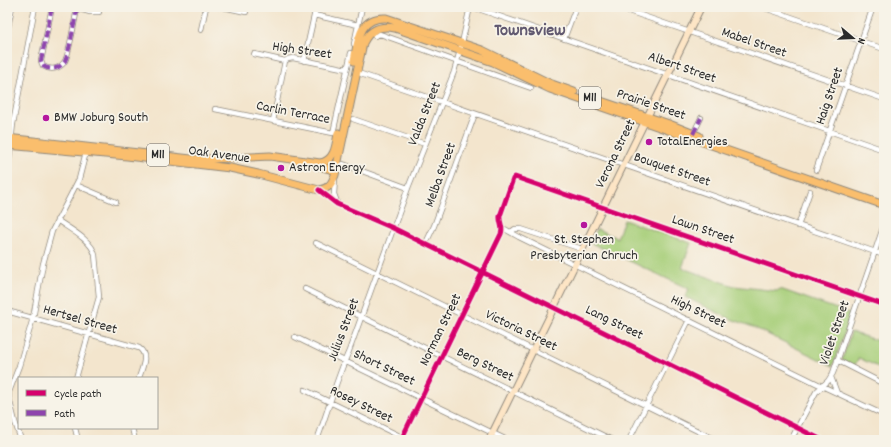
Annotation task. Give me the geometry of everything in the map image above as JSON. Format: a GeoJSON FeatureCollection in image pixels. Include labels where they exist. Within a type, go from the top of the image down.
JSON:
{"type":"FeatureCollection","features":[{"type":"Feature","properties":{"kind":"main road","name":"Verona Street"},"geometry":{"type":"LineString","coordinates":[[489,440],[701,7]]}},
{"type":"Feature","properties":{"kind":"main road","name":"Prairie Street"},"geometry":{"type":"LineString","coordinates":[[305,160],[324,162],[330,159],[334,152],[360,33],[367,23],[376,18],[386,18],[461,47],[550,89],[693,134],[763,160],[884,200]]}},
{"type":"Feature","properties":{"kind":"main road","name":"Prairie Street"},"geometry":{"type":"LineString","coordinates":[[327,188],[335,173],[360,54],[363,43],[369,33],[380,27],[389,26],[461,47]]}},
{"type":"Feature","properties":{"kind":"main road","name":"Prairie Street"},"geometry":{"type":"LineString","coordinates":[[646,119],[884,205]]}},
{"type":"Feature","properties":{"kind":"main road","name":"Oak Avenue"},"geometry":{"type":"LineString","coordinates":[[9,141],[191,159],[270,156],[305,160]]}},
{"type":"Feature","properties":{"kind":"main road","name":"Oak Avenue"},"geometry":{"type":"LineString","coordinates":[[9,141],[86,152],[230,168],[319,190],[327,188]]}},
{"type":"Feature","properties":{"kind":"main road"},"geometry":{"type":"LineString","coordinates":[[305,160],[311,164],[335,173]]}},
{"type":"Feature","properties":{"kind":"street"},"geometry":{"type":"LineString","coordinates":[[7,32],[12,7]]}},
{"type":"Feature","properties":{"kind":"street"},"geometry":{"type":"LineString","coordinates":[[7,178],[9,141],[35,7]]}},
{"type":"Feature","properties":{"kind":"street"},"geometry":{"type":"LineString","coordinates":[[52,7],[41,61],[42,65],[50,69],[56,68],[66,60],[77,8]]}},
{"type":"Feature","properties":{"kind":"street"},"geometry":{"type":"LineString","coordinates":[[72,7],[90,12],[99,12]]}},
{"type":"Feature","properties":{"kind":"street"},"geometry":{"type":"LineString","coordinates":[[201,30],[206,7]]}},
{"type":"Feature","properties":{"kind":"street"},"geometry":{"type":"LineString","coordinates":[[223,7],[246,12]]}},
{"type":"Feature","properties":{"kind":"street"},"geometry":{"type":"LineString","coordinates":[[304,60],[316,7]]}},
{"type":"Feature","properties":{"kind":"street"},"geometry":{"type":"LineString","coordinates":[[354,44],[362,7]]}},
{"type":"Feature","properties":{"kind":"street","name":"Valda Street"},"geometry":{"type":"LineString","coordinates":[[394,228],[408,188],[458,61],[470,7]]}},
{"type":"Feature","properties":{"kind":"street","name":"Albert Street"},"geometry":{"type":"LineString","coordinates":[[473,7],[884,150]]}},
{"type":"Feature","properties":{"kind":"street"},"geometry":{"type":"LineString","coordinates":[[564,39],[576,7]]}},
{"type":"Feature","properties":{"kind":"street","name":"Mabel Street"},"geometry":{"type":"LineString","coordinates":[[617,7],[884,99]]}},
{"type":"Feature","properties":{"kind":"street"},"geometry":{"type":"LineString","coordinates":[[762,7],[884,49]]}},
{"type":"Feature","properties":{"kind":"street","name":"Haig Street"},"geometry":{"type":"LineString","coordinates":[[816,170],[873,7]]}},
{"type":"Feature","properties":{"kind":"street"},"geometry":{"type":"LineString","coordinates":[[314,15],[358,25]]}},
{"type":"Feature","properties":{"kind":"street"},"geometry":{"type":"LineString","coordinates":[[375,36],[380,34],[531,88]]}},
{"type":"Feature","properties":{"kind":"street","name":"Carlin Terrace"},"geometry":{"type":"LineString","coordinates":[[215,109],[333,133],[351,53]]}},
{"type":"Feature","properties":{"kind":"street","name":"High Street"},"geometry":{"type":"LineString","coordinates":[[254,54],[285,61],[291,58],[304,60],[347,69]]}},
{"type":"Feature","properties":{"kind":"street"},"geometry":{"type":"LineString","coordinates":[[273,121],[285,61]]}},
{"type":"Feature","properties":{"kind":"street","name":"Bouquet Street"},"geometry":{"type":"LineString","coordinates":[[361,74],[884,255]]}},
{"type":"Feature","properties":{"kind":"street"},"geometry":{"type":"LineString","coordinates":[[13,124],[7,115],[15,112]]}},
{"type":"Feature","properties":{"kind":"street","name":"Melba Street"},"geometry":{"type":"LineString","coordinates":[[426,243],[434,226],[475,114]]}},
{"type":"Feature","properties":{"kind":"street"},"geometry":{"type":"LineString","coordinates":[[693,134],[701,118]]}},
{"type":"Feature","properties":{"kind":"street"},"geometry":{"type":"LineString","coordinates":[[353,119],[425,144]]}},
{"type":"Feature","properties":{"kind":"street"},"geometry":{"type":"LineString","coordinates":[[21,440],[15,422],[9,394],[33,318],[45,256],[52,231],[56,220],[81,174],[86,152]]}},
{"type":"Feature","properties":{"kind":"street"},"geometry":{"type":"LineString","coordinates":[[343,164],[408,188]]}},
{"type":"Feature","properties":{"kind":"street"},"geometry":{"type":"LineString","coordinates":[[335,173],[335,198],[340,205]]}},
{"type":"Feature","properties":{"kind":"street","name":"Lawn Street"},"geometry":{"type":"LineString","coordinates":[[503,229],[499,218],[514,177],[884,305]]}},
{"type":"Feature","properties":{"kind":"street"},"geometry":{"type":"LineString","coordinates":[[76,185],[116,202]]}},
{"type":"Feature","properties":{"kind":"street","name":"Lang Street"},"geometry":{"type":"LineString","coordinates":[[319,190],[340,205],[426,243],[822,440]]}},
{"type":"Feature","properties":{"kind":"street"},"geometry":{"type":"LineString","coordinates":[[798,226],[810,191]]}},
{"type":"Feature","properties":{"kind":"street"},"geometry":{"type":"LineString","coordinates":[[56,220],[87,242],[93,248],[94,252],[99,296],[76,377]]}},
{"type":"Feature","properties":{"kind":"street","name":"Violet Street"},"geometry":{"type":"LineString","coordinates":[[792,440],[816,392],[831,377],[884,225]]}},
{"type":"Feature","properties":{"kind":"street","name":"Julius Street"},"geometry":{"type":"LineString","coordinates":[[316,440],[331,403],[338,378],[394,228]]}},
{"type":"Feature","properties":{"kind":"street","name":"High Street"},"geometry":{"type":"LineString","coordinates":[[503,229],[884,415]]}},
{"type":"Feature","properties":{"kind":"street","name":"Norman Street"},"geometry":{"type":"LineString","coordinates":[[402,439],[420,398],[503,229]]}},
{"type":"Feature","properties":{"kind":"street"},"geometry":{"type":"LineString","coordinates":[[511,232],[515,229],[521,229],[582,250]]}},
{"type":"Feature","properties":{"kind":"street","name":"Victoria Street"},"geometry":{"type":"LineString","coordinates":[[316,243],[716,440]]}},
{"type":"Feature","properties":{"kind":"street","name":"Berg Street"},"geometry":{"type":"LineString","coordinates":[[305,289],[612,440]]}},
{"type":"Feature","properties":{"kind":"street","name":"Hertsel Street"},"geometry":{"type":"LineString","coordinates":[[7,311],[137,347],[144,354],[139,377]]}},
{"type":"Feature","properties":{"kind":"street"},"geometry":{"type":"LineString","coordinates":[[629,440],[689,320]]}},
{"type":"Feature","properties":{"kind":"street","name":"Short Street"},"geometry":{"type":"LineString","coordinates":[[296,337],[506,440]]}},
{"type":"Feature","properties":{"kind":"street"},"geometry":{"type":"LineString","coordinates":[[837,360],[884,384]]}},
{"type":"Feature","properties":{"kind":"street"},"geometry":{"type":"LineString","coordinates":[[831,377],[837,393]]}},
{"type":"Feature","properties":{"kind":"street","name":"Rosey Street"},"geometry":{"type":"LineString","coordinates":[[305,390],[402,439],[408,440]]}},
{"type":"Feature","properties":{"kind":"street"},"geometry":{"type":"LineString","coordinates":[[75,429],[78,440]]}},
{"type":"Feature","properties":{"kind":"street"},"geometry":{"type":"LineString","coordinates":[[132,429],[135,440]]}},
{"type":"Feature","properties":{"kind":"green space"},"geometry":{"type":"Polygon","coordinates":[[[624,220],[691,243],[682,268],[734,286],[777,291],[780,289],[851,314],[833,366],[753,327],[731,319],[685,297],[689,289],[591,243],[597,229],[617,238],[624,220]]]}},
{"type":"Feature","properties":{"kind":"green space"},"geometry":{"type":"Polygon","coordinates":[[[851,332],[884,343],[884,370],[859,358],[854,366],[842,360],[851,332]]]}},
{"type":"Feature","properties":{"kind":"marked path"},"geometry":{"type":"LineString","coordinates":[[52,7],[41,61],[43,66],[52,69],[61,66],[67,57],[77,9]]}},
{"type":"Feature","properties":{"kind":"marked path"},"geometry":{"type":"LineString","coordinates":[[693,134],[701,118]]}},
{"type":"Feature","properties":{"kind":"cycle path"},"geometry":{"type":"LineString","coordinates":[[401,440],[501,234],[502,229],[500,216],[515,177],[884,305]]}},
{"type":"Feature","properties":{"kind":"cycle path"},"geometry":{"type":"LineString","coordinates":[[319,190],[337,204],[393,228],[822,440]]}},
{"type":"Feature","properties":{"kind":"place","name":"BMW Joburg South"},"geometry":{"type":"Point","coordinates":[46,118]}},
{"type":"Feature","properties":{"kind":"place","name":"TotalEnergies"},"geometry":{"type":"Point","coordinates":[649,142]}},
{"type":"Feature","properties":{"kind":"place","name":"Astron Energy"},"geometry":{"type":"Point","coordinates":[281,168]}},
{"type":"Feature","properties":{"kind":"place","name":"St. Stephen Presbyterian Chruch"},"geometry":{"type":"Point","coordinates":[584,225]}},
{"type":"Feature","properties":{"kind":"district","name":"Townsview"},"geometry":{"type":"Point","coordinates":[530,31]}}]}
